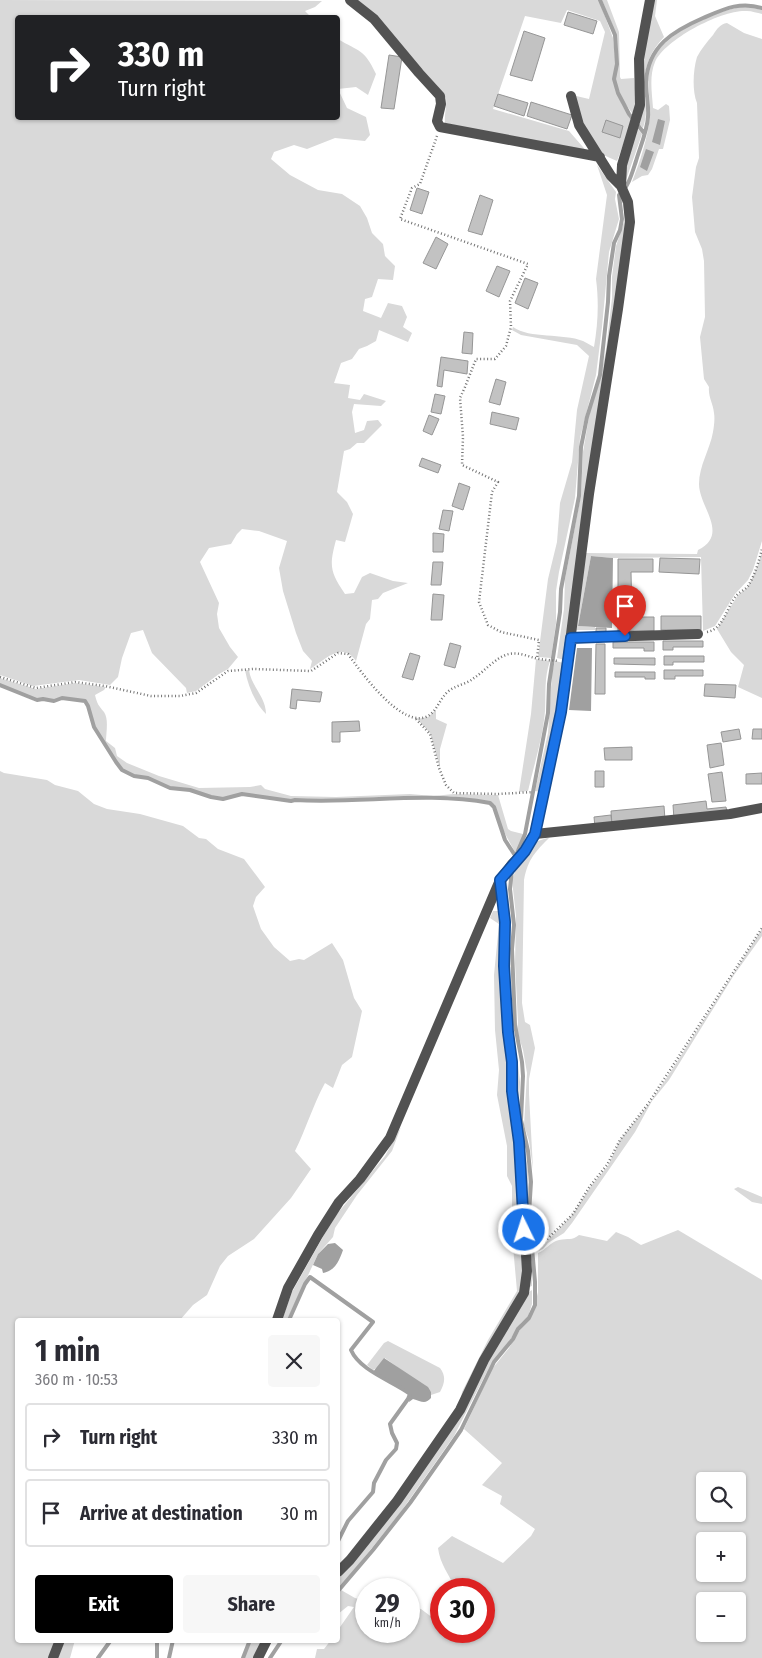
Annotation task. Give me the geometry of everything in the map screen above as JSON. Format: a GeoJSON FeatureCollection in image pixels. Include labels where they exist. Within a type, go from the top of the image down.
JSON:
{"type":"FeatureCollection","features":[{"type":"Feature","properties":{"kind":"street"},"geometry":{"type":"LineString","coordinates":[[350,0],[374,19],[418,73],[440,96],[441,104],[438,120],[440,127],[600,157]]}},
{"type":"Feature","properties":{"kind":"street"},"geometry":{"type":"LineString","coordinates":[[621,186],[622,165],[640,105],[639,59],[650,0]]}},
{"type":"Feature","properties":{"kind":"street"},"geometry":{"type":"LineString","coordinates":[[278,1318],[288,1288],[339,1202],[360,1179],[390,1138],[500,880],[525,851],[535,834],[561,712],[589,494],[630,222],[628,202],[621,186],[612,176],[580,125],[571,96]]}},
{"type":"Feature","properties":{"kind":"street"},"geometry":{"type":"LineString","coordinates":[[571,638],[698,634]]}},
{"type":"Feature","properties":{"kind":"street"},"geometry":{"type":"LineString","coordinates":[[535,834],[730,814],[762,808]]}},
{"type":"Feature","properties":{"kind":"street"},"geometry":{"type":"LineString","coordinates":[[340,1570],[396,1502],[460,1410],[484,1360],[524,1293],[527,1272],[519,1142],[512,1091],[512,1062],[504,966],[505,922],[500,880]]}},
{"type":"Feature","properties":{"kind":"street"},"geometry":{"type":"LineString","coordinates":[[53,1658],[59,1643]]}},
{"type":"Feature","properties":{"kind":"street"},"geometry":{"type":"LineString","coordinates":[[258,1658],[266,1643]]}},
{"type":"Feature","properties":{"kind":"path"},"geometry":{"type":"LineString","coordinates":[[440,127],[420,184],[412,188],[400,219],[528,264],[510,301],[511,327],[506,346],[495,359],[476,359],[460,398],[463,437],[462,465],[498,482],[492,492],[479,602],[488,625],[501,632],[539,640],[537,659]]}},
{"type":"Feature","properties":{"kind":"path"},"geometry":{"type":"LineString","coordinates":[[698,634],[712,631],[720,624],[736,595],[747,587],[758,565],[762,549]]}},
{"type":"Feature","properties":{"kind":"path"},"geometry":{"type":"LineString","coordinates":[[0,676],[36,688],[75,682],[105,686],[151,696],[180,696],[196,693],[228,671],[253,669],[311,671],[338,653],[348,654],[362,674],[398,712],[416,719],[430,734],[439,768],[446,785],[454,793],[498,794],[527,792]]}},
{"type":"Feature","properties":{"kind":"path"},"geometry":{"type":"LineString","coordinates":[[416,719],[427,716],[450,690],[473,680],[493,663],[508,654],[523,654],[537,659],[568,662]]}},
{"type":"Feature","properties":{"kind":"path"},"geometry":{"type":"LineString","coordinates":[[535,1252],[573,1214],[590,1186],[608,1165],[620,1140],[648,1104],[762,928]]}},
{"type":"Feature","properties":{"kind":"shaded area"},"geometry":{"type":"Polygon","coordinates":[[[0,0],[322,1],[315,7],[305,11],[309,15],[15,15],[15,120],[340,120],[340,93],[347,108],[366,117],[370,135],[365,141],[335,138],[307,149],[294,145],[274,152],[271,159],[290,175],[318,190],[342,194],[360,206],[367,218],[372,233],[383,244],[385,256],[395,266],[393,280],[378,279],[372,297],[365,299],[363,311],[381,318],[388,303],[402,306],[407,317],[403,327],[412,333],[408,342],[379,330],[376,341],[359,349],[352,359],[341,363],[334,383],[350,385],[348,398],[360,400],[364,394],[386,401],[381,406],[354,404],[352,412],[355,433],[364,430],[367,421],[378,420],[382,425],[364,443],[357,443],[344,451],[337,492],[347,502],[353,514],[345,542],[336,540],[332,556],[332,568],[336,580],[345,594],[354,593],[362,577],[370,573],[393,581],[408,583],[383,593],[378,599],[372,600],[370,619],[366,624],[356,661],[351,655],[340,652],[328,657],[310,669],[312,661],[303,651],[283,591],[279,568],[287,541],[259,531],[242,529],[231,544],[209,548],[200,562],[219,603],[217,614],[219,628],[238,657],[228,669],[196,691],[187,693],[186,688],[152,653],[143,630],[131,633],[122,658],[118,677],[110,685],[79,680],[33,686],[0,675],[0,0]]]}},
{"type":"Feature","properties":{"kind":"shaded area"},"geometry":{"type":"Polygon","coordinates":[[[355,0],[599,0],[613,38],[616,90],[622,105],[632,121],[617,161],[601,154],[582,124],[572,95],[589,99],[605,32],[600,21],[567,10],[561,23],[525,16],[493,109],[569,131],[589,154],[445,123],[446,98],[399,43],[355,0]]]}},
{"type":"Feature","properties":{"kind":"shaded area"},"geometry":{"type":"Polygon","coordinates":[[[602,0],[607,0],[619,32],[620,77],[621,79],[634,78],[637,108],[635,117],[624,102],[616,84],[615,79],[618,65],[617,40],[602,0]]]}},
{"type":"Feature","properties":{"kind":"shaded area"},"geometry":{"type":"Polygon","coordinates":[[[653,0],[657,0],[655,16],[664,37],[650,57],[645,72],[646,112],[643,128],[638,122],[640,76],[653,0]]]}},
{"type":"Feature","properties":{"kind":"shaded area"},"geometry":{"type":"Polygon","coordinates":[[[745,6],[762,10],[762,14],[749,11],[737,12],[710,20],[682,35],[670,44],[655,62],[651,79],[653,108],[658,110],[666,104],[669,106],[670,120],[663,149],[659,149],[652,169],[648,175],[632,182],[641,158],[650,115],[648,75],[654,56],[663,45],[689,26],[718,13],[745,6]]]}},
{"type":"Feature","properties":{"kind":"shaded area"},"geometry":{"type":"Polygon","coordinates":[[[727,23],[744,33],[762,39],[762,541],[748,580],[735,594],[715,626],[703,631],[701,557],[613,558],[591,556],[578,626],[595,627],[595,630],[576,630],[584,553],[697,554],[698,550],[707,544],[712,536],[710,520],[700,493],[699,484],[699,477],[712,438],[714,418],[709,387],[704,379],[700,337],[705,317],[704,261],[702,249],[695,232],[692,197],[699,158],[694,74],[697,57],[704,46],[722,24],[727,23]]]}},
{"type":"Feature","properties":{"kind":"shaded area"},"geometry":{"type":"Polygon","coordinates":[[[340,40],[364,55],[376,74],[368,95],[356,87],[340,89],[340,40]]]}},
{"type":"Feature","properties":{"kind":"shaded area"},"geometry":{"type":"Polygon","coordinates":[[[658,119],[665,121],[660,145],[652,142],[658,119]]]}},
{"type":"Feature","properties":{"kind":"shaded area"},"geometry":{"type":"Polygon","coordinates":[[[636,127],[642,134],[626,180],[625,164],[636,127]]]}},
{"type":"Feature","properties":{"kind":"shaded area"},"geometry":{"type":"Polygon","coordinates":[[[646,149],[654,152],[647,171],[640,167],[646,149]]]}},
{"type":"Feature","properties":{"kind":"shaded area"},"geometry":{"type":"Polygon","coordinates":[[[597,165],[616,192],[615,199],[619,219],[609,252],[596,375],[580,438],[575,498],[556,591],[556,623],[551,658],[538,657],[548,579],[557,542],[560,503],[572,462],[577,410],[589,356],[577,345],[521,335],[512,330],[513,327],[520,331],[537,335],[566,337],[583,341],[594,347],[598,313],[596,279],[607,195],[597,165]]]}},
{"type":"Feature","properties":{"kind":"shaded area"},"geometry":{"type":"Polygon","coordinates":[[[623,197],[627,215],[565,660],[557,658],[564,609],[565,579],[581,495],[583,452],[590,411],[600,380],[606,350],[616,246],[625,219],[623,204],[620,198],[623,197]]]}},
{"type":"Feature","properties":{"kind":"shaded area"},"geometry":{"type":"Polygon","coordinates":[[[762,552],[762,698],[738,687],[744,665],[731,652],[717,629],[738,595],[747,588],[762,552]]]}},
{"type":"Feature","properties":{"kind":"shaded area"},"geometry":{"type":"Polygon","coordinates":[[[591,556],[613,558],[612,628],[578,626],[591,556]]]}},
{"type":"Feature","properties":{"kind":"shaded area"},"geometry":{"type":"Polygon","coordinates":[[[577,648],[592,648],[591,711],[569,710],[577,648]]]}},
{"type":"Feature","properties":{"kind":"shaded area"},"geometry":{"type":"Polygon","coordinates":[[[536,659],[550,661],[546,680],[544,721],[528,791],[519,792],[531,714],[536,659]]]}},
{"type":"Feature","properties":{"kind":"shaded area"},"geometry":{"type":"Polygon","coordinates":[[[555,661],[564,663],[561,694],[541,792],[535,791],[548,733],[552,673],[555,661]]]}},
{"type":"Feature","properties":{"kind":"shaded area"},"geometry":{"type":"Polygon","coordinates":[[[245,670],[249,670],[252,681],[264,702],[266,714],[252,694],[245,670]]]}},
{"type":"Feature","properties":{"kind":"shaded area"},"geometry":{"type":"Polygon","coordinates":[[[0,678],[36,689],[75,683],[106,687],[95,695],[97,703],[106,715],[106,741],[115,748],[117,756],[127,763],[159,776],[199,788],[261,785],[265,789],[291,796],[498,795],[508,829],[523,834],[520,845],[515,852],[503,830],[495,805],[489,802],[449,796],[434,799],[405,796],[326,801],[290,800],[242,793],[222,798],[211,797],[190,789],[171,787],[122,769],[95,727],[89,705],[85,701],[62,698],[37,700],[0,684],[0,678]]]}},
{"type":"Feature","properties":{"kind":"shaded area"},"geometry":{"type":"Polygon","coordinates":[[[436,710],[436,719],[447,724],[440,749],[440,768],[430,733],[417,719],[428,717],[436,710]]]}},
{"type":"Feature","properties":{"kind":"shaded area"},"geometry":{"type":"Polygon","coordinates":[[[0,771],[47,780],[55,785],[78,791],[94,804],[107,809],[140,814],[183,826],[199,838],[206,839],[218,849],[244,859],[265,887],[256,897],[253,906],[261,929],[274,947],[290,961],[304,960],[332,943],[343,960],[354,998],[362,1011],[352,1057],[342,1065],[333,1088],[325,1083],[295,1151],[311,1169],[291,1198],[254,1239],[228,1256],[220,1266],[207,1295],[193,1305],[182,1318],[15,1318],[15,1643],[57,1643],[52,1658],[0,1658],[0,771]]]}},
{"type":"Feature","properties":{"kind":"shaded area"},"geometry":{"type":"Polygon","coordinates":[[[550,837],[533,856],[524,880],[522,1003],[525,1022],[530,1025],[535,1048],[529,1079],[533,1169],[529,1141],[524,1125],[527,1073],[517,1031],[516,916],[512,880],[517,866],[535,842],[550,837]]]}},
{"type":"Feature","properties":{"kind":"shaded area"},"geometry":{"type":"Polygon","coordinates":[[[510,870],[507,881],[511,923],[509,954],[511,1024],[520,1082],[519,1106],[529,1188],[526,1215],[532,1286],[527,1288],[501,881],[510,870]]]}},
{"type":"Feature","properties":{"kind":"shaded area"},"geometry":{"type":"Polygon","coordinates":[[[493,911],[498,911],[501,915],[508,1101],[516,1136],[523,1267],[522,1291],[460,1403],[462,1392],[488,1340],[517,1291],[512,1235],[512,1186],[507,1176],[507,1146],[497,1095],[499,1070],[495,1030],[494,975],[499,924],[490,918],[493,911]]]}},
{"type":"Feature","properties":{"kind":"shaded area"},"geometry":{"type":"Polygon","coordinates":[[[762,929],[762,936],[734,975],[669,1080],[652,1101],[635,1132],[572,1223],[564,1233],[538,1251],[573,1214],[591,1186],[608,1166],[620,1140],[666,1079],[762,929]]]}},
{"type":"Feature","properties":{"kind":"shaded area"},"geometry":{"type":"Polygon","coordinates":[[[401,1127],[392,1151],[357,1195],[335,1228],[333,1237],[318,1254],[288,1318],[283,1318],[292,1292],[337,1214],[385,1156],[401,1127]]]}},
{"type":"Feature","properties":{"kind":"shaded area"},"geometry":{"type":"Polygon","coordinates":[[[738,1187],[762,1197],[762,1204],[752,1202],[734,1189],[738,1187]]]}},
{"type":"Feature","properties":{"kind":"shaded area"},"geometry":{"type":"Polygon","coordinates":[[[678,1230],[762,1280],[762,1658],[315,1658],[317,1649],[324,1649],[329,1643],[340,1643],[340,1627],[354,1607],[348,1606],[340,1612],[341,1590],[355,1598],[355,1643],[420,1643],[420,1609],[430,1616],[430,1643],[495,1643],[495,1578],[450,1578],[438,1548],[452,1536],[503,1563],[531,1536],[535,1529],[500,1504],[502,1496],[482,1485],[502,1463],[464,1429],[492,1369],[509,1348],[521,1328],[530,1319],[538,1292],[538,1253],[559,1240],[572,1239],[579,1235],[607,1241],[616,1232],[641,1245],[678,1230]]]}},
{"type":"Feature","properties":{"kind":"shaded area"},"geometry":{"type":"Polygon","coordinates":[[[335,1243],[343,1250],[340,1258],[331,1270],[323,1273],[322,1269],[313,1265],[318,1254],[328,1244],[335,1243]]]}},
{"type":"Feature","properties":{"kind":"shaded area"},"geometry":{"type":"Polygon","coordinates":[[[532,1290],[532,1304],[528,1317],[521,1323],[491,1364],[454,1436],[400,1513],[340,1588],[340,1573],[415,1479],[526,1294],[532,1290]]]}},
{"type":"Feature","properties":{"kind":"shaded area"},"geometry":{"type":"Polygon","coordinates":[[[388,1341],[440,1368],[444,1380],[440,1392],[431,1395],[431,1392],[385,1358],[379,1367],[373,1370],[367,1365],[384,1343],[388,1341]]]}},
{"type":"Feature","properties":{"kind":"shaded area"},"geometry":{"type":"Polygon","coordinates":[[[384,1358],[428,1387],[431,1392],[431,1398],[425,1402],[413,1399],[409,1402],[410,1394],[373,1372],[384,1358]]]}},
{"type":"Feature","properties":{"kind":"shaded area"},"geometry":{"type":"Polygon","coordinates":[[[64,1643],[74,1643],[70,1658],[58,1658],[64,1643]]]}},
{"type":"Feature","properties":{"kind":"shaded area"},"geometry":{"type":"Polygon","coordinates":[[[251,1643],[262,1643],[255,1658],[244,1658],[251,1643]]]}},
{"type":"Feature","properties":{"kind":"building"},"geometry":{"type":"Polygon","coordinates":[[[568,12],[597,21],[593,34],[564,25],[568,12]]]}},
{"type":"Feature","properties":{"kind":"building"},"geometry":{"type":"Polygon","coordinates":[[[524,31],[545,38],[532,81],[510,75],[524,31]]]}},
{"type":"Feature","properties":{"kind":"building"},"geometry":{"type":"Polygon","coordinates":[[[389,55],[402,57],[394,109],[381,108],[389,55]]]}},
{"type":"Feature","properties":{"kind":"building"},"geometry":{"type":"Polygon","coordinates":[[[498,94],[528,103],[524,116],[494,106],[498,94]]]}},
{"type":"Feature","properties":{"kind":"building"},"geometry":{"type":"Polygon","coordinates":[[[531,102],[572,115],[567,129],[527,116],[531,102]]]}},
{"type":"Feature","properties":{"kind":"building"},"geometry":{"type":"Polygon","coordinates":[[[606,120],[623,126],[620,138],[602,132],[606,120]]]}},
{"type":"Feature","properties":{"kind":"building"},"geometry":{"type":"Polygon","coordinates":[[[417,188],[429,192],[422,214],[410,210],[417,188]]]}},
{"type":"Feature","properties":{"kind":"building"},"geometry":{"type":"Polygon","coordinates":[[[480,195],[493,200],[482,235],[468,231],[480,195]]]}},
{"type":"Feature","properties":{"kind":"building"},"geometry":{"type":"Polygon","coordinates":[[[436,237],[448,244],[436,269],[423,263],[436,237]]]}},
{"type":"Feature","properties":{"kind":"building"},"geometry":{"type":"Polygon","coordinates":[[[497,266],[510,271],[499,297],[486,291],[497,266]]]}},
{"type":"Feature","properties":{"kind":"building"},"geometry":{"type":"Polygon","coordinates":[[[525,278],[538,283],[528,309],[515,303],[525,278]]]}},
{"type":"Feature","properties":{"kind":"building"},"geometry":{"type":"Polygon","coordinates":[[[464,332],[473,333],[472,354],[462,353],[464,332]]]}},
{"type":"Feature","properties":{"kind":"building"},"geometry":{"type":"Polygon","coordinates":[[[441,357],[468,361],[467,374],[444,370],[442,387],[437,386],[441,357]]]}},
{"type":"Feature","properties":{"kind":"building"},"geometry":{"type":"Polygon","coordinates":[[[496,379],[506,382],[500,405],[489,402],[496,379]]]}},
{"type":"Feature","properties":{"kind":"building"},"geometry":{"type":"Polygon","coordinates":[[[435,394],[445,396],[441,414],[431,412],[435,394]]]}},
{"type":"Feature","properties":{"kind":"building"},"geometry":{"type":"Polygon","coordinates":[[[492,412],[519,418],[516,430],[490,424],[492,412]]]}},
{"type":"Feature","properties":{"kind":"building"},"geometry":{"type":"Polygon","coordinates":[[[429,415],[439,419],[432,435],[423,431],[429,415]]]}},
{"type":"Feature","properties":{"kind":"building"},"geometry":{"type":"Polygon","coordinates":[[[422,458],[441,465],[438,473],[419,466],[422,458]]]}},
{"type":"Feature","properties":{"kind":"building"},"geometry":{"type":"Polygon","coordinates":[[[459,483],[470,487],[463,510],[452,506],[459,483]]]}},
{"type":"Feature","properties":{"kind":"building"},"geometry":{"type":"Polygon","coordinates":[[[443,510],[453,511],[449,531],[439,529],[443,510]]]}},
{"type":"Feature","properties":{"kind":"building"},"geometry":{"type":"Polygon","coordinates":[[[433,533],[444,534],[443,552],[433,552],[433,533]]]}},
{"type":"Feature","properties":{"kind":"building"},"geometry":{"type":"Polygon","coordinates":[[[660,558],[700,559],[699,574],[659,572],[660,558]]]}},
{"type":"Feature","properties":{"kind":"building"},"geometry":{"type":"Polygon","coordinates":[[[618,559],[653,559],[653,572],[631,572],[632,617],[654,617],[654,631],[618,631],[618,559]]]}},
{"type":"Feature","properties":{"kind":"building"},"geometry":{"type":"Polygon","coordinates":[[[433,562],[443,562],[441,585],[431,585],[433,562]]]}},
{"type":"Feature","properties":{"kind":"building"},"geometry":{"type":"Polygon","coordinates":[[[433,594],[444,595],[442,620],[431,620],[433,594]]]}},
{"type":"Feature","properties":{"kind":"building"},"geometry":{"type":"Polygon","coordinates":[[[661,616],[701,616],[701,630],[661,630],[661,616]]]}},
{"type":"Feature","properties":{"kind":"building"},"geometry":{"type":"Polygon","coordinates":[[[596,628],[606,628],[606,634],[596,634],[596,628]]]}},
{"type":"Feature","properties":{"kind":"building"},"geometry":{"type":"Polygon","coordinates":[[[663,641],[703,641],[703,647],[673,647],[673,650],[663,650],[663,641]]]}},
{"type":"Feature","properties":{"kind":"building"},"geometry":{"type":"Polygon","coordinates":[[[613,642],[654,642],[654,651],[644,651],[644,648],[613,648],[613,642]]]}},
{"type":"Feature","properties":{"kind":"building"},"geometry":{"type":"Polygon","coordinates":[[[450,643],[461,646],[455,668],[444,665],[450,643]]]}},
{"type":"Feature","properties":{"kind":"building"},"geometry":{"type":"Polygon","coordinates":[[[596,644],[605,644],[605,694],[595,694],[596,644]]]}},
{"type":"Feature","properties":{"kind":"building"},"geometry":{"type":"Polygon","coordinates":[[[410,653],[420,656],[413,680],[402,677],[410,653]]]}},
{"type":"Feature","properties":{"kind":"building"},"geometry":{"type":"Polygon","coordinates":[[[664,656],[704,656],[704,662],[673,662],[673,665],[664,665],[664,656]]]}},
{"type":"Feature","properties":{"kind":"building"},"geometry":{"type":"Polygon","coordinates":[[[614,658],[655,658],[655,665],[614,664],[614,658]]]}},
{"type":"Feature","properties":{"kind":"building"},"geometry":{"type":"Polygon","coordinates":[[[664,670],[703,670],[703,676],[675,676],[675,679],[664,679],[664,670]]]}},
{"type":"Feature","properties":{"kind":"building"},"geometry":{"type":"Polygon","coordinates":[[[615,672],[655,672],[655,679],[615,677],[615,672]]]}},
{"type":"Feature","properties":{"kind":"building"},"geometry":{"type":"Polygon","coordinates":[[[705,684],[736,685],[735,698],[704,696],[705,684]]]}},
{"type":"Feature","properties":{"kind":"building"},"geometry":{"type":"Polygon","coordinates":[[[292,689],[322,692],[320,702],[297,700],[296,709],[290,708],[292,689]]]}},
{"type":"Feature","properties":{"kind":"building"},"geometry":{"type":"Polygon","coordinates":[[[359,721],[360,731],[340,732],[340,742],[332,742],[332,722],[359,721]]]}},
{"type":"Feature","properties":{"kind":"building"},"geometry":{"type":"Polygon","coordinates":[[[739,729],[741,739],[723,742],[721,732],[739,729]]]}},
{"type":"Feature","properties":{"kind":"building"},"geometry":{"type":"Polygon","coordinates":[[[753,729],[762,729],[762,739],[752,739],[753,729]]]}},
{"type":"Feature","properties":{"kind":"building"},"geometry":{"type":"Polygon","coordinates":[[[721,743],[724,765],[710,768],[707,745],[721,743]]]}},
{"type":"Feature","properties":{"kind":"building"},"geometry":{"type":"Polygon","coordinates":[[[632,747],[632,760],[605,760],[604,748],[632,747]]]}},
{"type":"Feature","properties":{"kind":"building"},"geometry":{"type":"Polygon","coordinates":[[[595,771],[604,771],[604,787],[595,787],[595,771]]]}},
{"type":"Feature","properties":{"kind":"building"},"geometry":{"type":"Polygon","coordinates":[[[722,772],[726,801],[712,802],[708,774],[722,772]]]}},
{"type":"Feature","properties":{"kind":"building"},"geometry":{"type":"Polygon","coordinates":[[[762,773],[762,784],[746,784],[746,774],[762,773]]]}},
{"type":"Feature","properties":{"kind":"building"},"geometry":{"type":"Polygon","coordinates":[[[706,801],[707,809],[726,807],[727,812],[674,819],[673,805],[706,801]]]}},
{"type":"Feature","properties":{"kind":"building"},"geometry":{"type":"Polygon","coordinates":[[[664,806],[665,820],[612,825],[611,811],[664,806]]]}},
{"type":"Feature","properties":{"kind":"building"},"geometry":{"type":"Polygon","coordinates":[[[611,815],[612,825],[595,827],[594,817],[611,815]]]}},
{"type":"Feature","properties":{"kind":"waterway"},"geometry":{"type":"LineString","coordinates":[[600,0],[615,35],[617,64],[614,79],[618,93],[629,114],[644,133]]}},
{"type":"Feature","properties":{"kind":"waterway"},"geometry":{"type":"LineString","coordinates":[[517,853],[525,834],[548,713],[549,684],[560,612],[561,589],[579,496],[581,447],[587,417],[600,375],[609,276],[614,243],[620,230],[622,219],[619,195],[630,179],[647,123],[646,82],[648,69],[657,49],[672,34],[682,28],[732,7],[746,5],[762,8]]}},
{"type":"Feature","properties":{"kind":"waterway"},"geometry":{"type":"LineString","coordinates":[[0,685],[37,700],[54,701],[62,698],[85,701],[94,727],[116,762],[122,770],[134,776],[148,778],[170,788],[190,790],[223,799],[242,794],[291,801],[441,798],[490,803],[494,807],[505,840],[516,857]]}},
{"type":"Feature","properties":{"kind":"waterway"},"geometry":{"type":"LineString","coordinates":[[340,1589],[410,1503],[461,1430],[494,1362],[513,1339],[518,1329],[529,1318],[535,1305],[535,1282],[529,1214],[531,1182],[528,1151],[521,1120],[523,1076],[515,1025],[512,949],[514,925],[510,889],[512,869]]}},
{"type":"Feature","properties":{"kind":"waterway"},"geometry":{"type":"LineString","coordinates":[[290,1318],[310,1277],[373,1322],[351,1350],[355,1357],[369,1370],[410,1394],[390,1424],[397,1443],[396,1449],[386,1460],[374,1483],[373,1492],[348,1521],[340,1537]]}},
{"type":"Feature","properties":{"kind":"waterway"},"geometry":{"type":"LineString","coordinates":[[98,1658],[109,1643]]}},
{"type":"Feature","properties":{"kind":"waterway"},"geometry":{"type":"LineString","coordinates":[[157,1643],[157,1658]]}},
{"type":"Feature","properties":{"kind":"waterway"},"geometry":{"type":"LineString","coordinates":[[169,1658],[172,1643]]}},
{"type":"Feature","properties":{"kind":"waterway"},"geometry":{"type":"LineString","coordinates":[[243,1658],[249,1643]]}},
{"type":"Feature","properties":{"kind":"waterway"},"geometry":{"type":"LineString","coordinates":[[270,1658],[280,1643]]}},
{"type":"Feature","properties":{"kind":"route"},"geometry":{"type":"LineString","coordinates":[[524,1230],[519,1142],[512,1091],[512,1062],[504,966],[505,922],[500,880],[525,851],[535,834],[561,712],[571,638],[625,636]]}}]}
